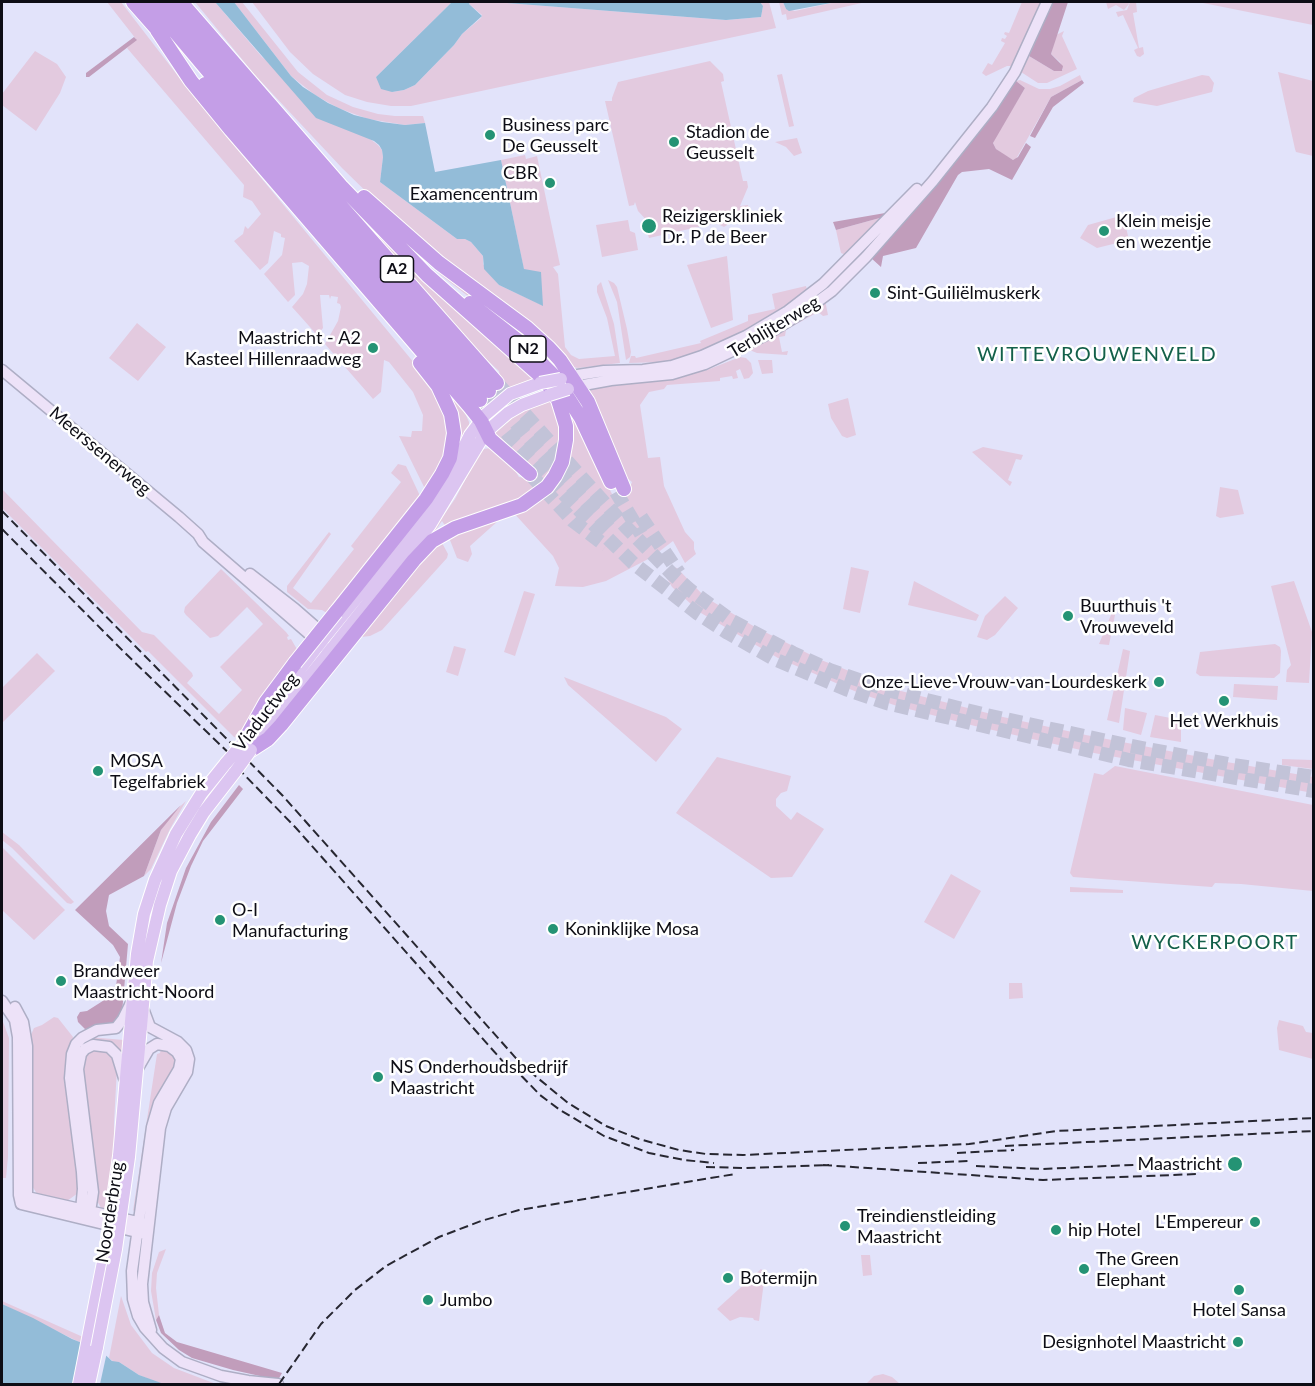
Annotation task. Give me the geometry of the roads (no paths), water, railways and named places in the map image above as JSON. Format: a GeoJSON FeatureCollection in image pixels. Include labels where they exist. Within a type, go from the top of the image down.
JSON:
{"type":"FeatureCollection","features":[{"type":"Feature","properties":{"kind":"highway"},"geometry":{"type":"LineString","coordinates":[[133,2],[154,6]]}},
{"type":"Feature","properties":{"kind":"highway","name":"A2"},"geometry":{"type":"LineString","coordinates":[[154,6],[173,15],[243,112],[489,391]]}},
{"type":"Feature","properties":{"kind":"highway"},"geometry":{"type":"LineString","coordinates":[[173,15],[191,81],[483,426],[491,440],[530,474]]}},
{"type":"Feature","properties":{"kind":"highway","name":"N2"},"geometry":{"type":"LineString","coordinates":[[173,15],[248,81],[265,93],[380,213],[439,263],[549,348],[593,413],[620,490],[581,418],[549,371],[521,343],[396,243]]}},
{"type":"Feature","properties":{"kind":"highway","name":"N2"},"geometry":{"type":"LineString","coordinates":[[247,747],[264,742],[275,732],[414,560],[432,541],[463,525],[516,508],[542,491],[559,469],[566,440],[566,426],[561,407],[545,380],[453,299],[396,243],[326,170],[248,81]]}},
{"type":"Feature","properties":{"kind":"highway"},"geometry":{"type":"LineString","coordinates":[[247,747],[266,702],[436,484],[450,458],[454,433],[449,407],[438,386],[361,292],[347,272],[342,258]]}},
{"type":"Feature","properties":{"kind":"main road","name":"Terblijterweg"},"geometry":{"type":"LineString","coordinates":[[483,426],[491,410],[510,394],[540,383],[570,382]]}},
{"type":"Feature","properties":{"kind":"main road","name":"Terblijterweg"},"geometry":{"type":"LineString","coordinates":[[483,426],[522,405],[549,395],[570,382]]}},
{"type":"Feature","properties":{"kind":"main road","name":"Viaductweg"},"geometry":{"type":"LineString","coordinates":[[135,1039],[132,1000],[139,939],[155,880],[169,847],[188,814],[247,747],[432,505],[449,478],[470,435],[483,426]]}},
{"type":"Feature","properties":{"kind":"main road","name":"Viaductweg"},"geometry":{"type":"LineString","coordinates":[[135,1039],[143,1008],[150,944],[168,879],[196,824],[230,768]]}},
{"type":"Feature","properties":{"kind":"main road","name":"Noorderbrug"},"geometry":{"type":"LineString","coordinates":[[89,1384],[109,1288],[124,1156],[137,1069],[135,1039]]}},
{"type":"Feature","properties":{"kind":"main road","name":"Noorderbrug"},"geometry":{"type":"LineString","coordinates":[[79,1384],[124,1156],[125,1081],[135,1039]]}},
{"type":"Feature","properties":{"kind":"street","name":"Terblijterweg"},"geometry":{"type":"LineString","coordinates":[[570,382],[604,371],[654,369],[678,364],[721,348],[770,323],[804,300],[829,279],[929,177],[946,163],[976,128],[1015,72],[1047,2]]}},
{"type":"Feature","properties":{"kind":"street","name":"Meerssenerweg"},"geometry":{"type":"LineString","coordinates":[[2,370],[198,534],[203,542],[328,644]]}},
{"type":"Feature","properties":{"kind":"street"},"geometry":{"type":"LineString","coordinates":[[2,995],[10,1001],[21,1016],[26,1035],[24,1201]]}},
{"type":"Feature","properties":{"kind":"street"},"geometry":{"type":"LineString","coordinates":[[85,1214],[70,1078],[72,1054],[76,1044],[82,1038],[97,1030],[116,1028],[132,1000]]}},
{"type":"Feature","properties":{"kind":"street"},"geometry":{"type":"LineString","coordinates":[[2,1001],[15,1020],[18,1037],[19,1195],[24,1201],[144,1228]]}},
{"type":"Feature","properties":{"kind":"street"},"geometry":{"type":"LineString","coordinates":[[133,1265],[144,1228],[162,1117],[187,1072],[189,1059],[186,1050],[178,1042],[150,1027],[143,1008]]}},
{"type":"Feature","properties":{"kind":"street"},"geometry":{"type":"LineString","coordinates":[[137,1069],[146,1052],[157,1044],[170,1046],[181,1059],[180,1067],[159,1103],[152,1126],[144,1228],[142,1293],[154,1338]]}},
{"type":"Feature","properties":{"kind":"street"},"geometry":{"type":"LineString","coordinates":[[85,1214],[93,1192],[78,1069],[81,1054],[93,1045],[109,1047],[117,1054],[125,1081]]}},
{"type":"Feature","properties":{"kind":"street"},"geometry":{"type":"LineString","coordinates":[[85,1214],[120,1229],[144,1228]]}},
{"type":"Feature","properties":{"kind":"street"},"geometry":{"type":"LineString","coordinates":[[120,1229],[130,1241],[133,1265],[132,1285],[135,1306],[141,1322],[171,1355],[193,1367],[236,1379],[278,1384]]}},
{"type":"Feature","properties":{"kind":"water"},"geometry":{"type":"Polygon","coordinates":[[[215,2],[234,2],[291,76],[303,87],[328,103],[354,115],[382,122],[405,125],[425,123],[435,172],[501,160],[524,269],[541,272],[543,306],[499,285],[484,269],[483,256],[471,242],[457,239],[380,182],[383,157],[379,145],[316,118],[215,2]]]}},
{"type":"Feature","properties":{"kind":"water"},"geometry":{"type":"Polygon","coordinates":[[[452,2],[470,2],[469,4],[482,16],[462,34],[415,85],[392,92],[381,89],[376,77],[452,2]]]}},
{"type":"Feature","properties":{"kind":"water"},"geometry":{"type":"Polygon","coordinates":[[[494,2],[760,2],[763,6],[761,17],[726,20],[494,2]]]}},
{"type":"Feature","properties":{"kind":"water"},"geometry":{"type":"Polygon","coordinates":[[[783,2],[836,2],[789,11],[783,2]]]}},
{"type":"Feature","properties":{"kind":"water"},"geometry":{"type":"Polygon","coordinates":[[[2,1304],[72,1339],[100,1350],[112,1361],[119,1362],[139,1375],[164,1384],[2,1384],[2,1304]]]}},
{"type":"Feature","properties":{"kind":"tunnel"},"geometry":{"type":"LineString","coordinates":[[497,383],[626,527],[672,574],[732,621],[793,653],[830,670],[891,691],[986,715],[1126,745],[1314,777]]}},
{"type":"Feature","properties":{"kind":"tunnel"},"geometry":{"type":"LineString","coordinates":[[489,391],[613,532]]}},
{"type":"Feature","properties":{"kind":"tunnel"},"geometry":{"type":"LineString","coordinates":[[480,400],[515,443],[633,563],[697,613],[774,659],[886,703],[1129,760],[1314,791]]}},
{"type":"Feature","properties":{"kind":"tunnel"},"geometry":{"type":"LineString","coordinates":[[530,474],[573,521],[606,546]]}},
{"type":"Feature","properties":{"kind":"tunnel"},"geometry":{"type":"LineString","coordinates":[[616,492],[641,534]]}},
{"type":"Feature","properties":{"kind":"tunnel"},"geometry":{"type":"LineString","coordinates":[[641,517],[679,573]]}},
{"type":"Feature","properties":{"kind":"railway"},"geometry":{"type":"LineString","coordinates":[[2,511],[283,796],[522,1065],[568,1103],[606,1126],[639,1139],[679,1150],[706,1154],[743,1155],[969,1144],[1056,1131],[1314,1118]]}},
{"type":"Feature","properties":{"kind":"railway"},"geometry":{"type":"LineString","coordinates":[[2,529],[125,653],[237,761]]}},
{"type":"Feature","properties":{"kind":"railway"},"geometry":{"type":"LineString","coordinates":[[228,758],[296,828],[514,1074]]}},
{"type":"Feature","properties":{"kind":"railway"},"geometry":{"type":"LineString","coordinates":[[512,1066],[540,1095],[560,1110],[604,1136],[649,1153],[714,1163]]}},
{"type":"Feature","properties":{"kind":"railway"},"geometry":{"type":"LineString","coordinates":[[1005,1146],[1314,1131]]}},
{"type":"Feature","properties":{"kind":"railway"},"geometry":{"type":"LineString","coordinates":[[957,1153],[1014,1150]]}},
{"type":"Feature","properties":{"kind":"railway"},"geometry":{"type":"LineString","coordinates":[[918,1163],[969,1161]]}},
{"type":"Feature","properties":{"kind":"railway"},"geometry":{"type":"LineString","coordinates":[[976,1166],[1042,1169],[1198,1162]]}},
{"type":"Feature","properties":{"kind":"railway"},"geometry":{"type":"LineString","coordinates":[[823,1165],[1043,1180],[1198,1174]]}},
{"type":"Feature","properties":{"kind":"railway"},"geometry":{"type":"LineString","coordinates":[[706,1167],[829,1165]]}},
{"type":"Feature","properties":{"kind":"railway"},"geometry":{"type":"LineString","coordinates":[[279,1384],[321,1324],[355,1290],[386,1266],[439,1237],[519,1210],[735,1174]]}},
{"type":"Feature","properties":{"kind":"place","name":"Business parc De Geusselt"},"geometry":{"type":"Point","coordinates":[490,135]}},
{"type":"Feature","properties":{"kind":"place","name":"Stadion de Geusselt"},"geometry":{"type":"Point","coordinates":[674,142]}},
{"type":"Feature","properties":{"kind":"place","name":"CBR Examencentrum"},"geometry":{"type":"Point","coordinates":[550,183]}},
{"type":"Feature","properties":{"kind":"place","name":"Reizigerskliniek Dr. P de Beer"},"geometry":{"type":"Point","coordinates":[649,226]}},
{"type":"Feature","properties":{"kind":"place","name":"Klein meisje en wezentje"},"geometry":{"type":"Point","coordinates":[1104,231]}},
{"type":"Feature","properties":{"kind":"place","name":"Sint-Guiliëlmuskerk"},"geometry":{"type":"Point","coordinates":[875,293]}},
{"type":"Feature","properties":{"kind":"place","name":"Maastricht - A2 Kasteel Hillenraadweg"},"geometry":{"type":"Point","coordinates":[373,348]}},
{"type":"Feature","properties":{"kind":"place","name":"Buurthuis 't Vrouweveld"},"geometry":{"type":"Point","coordinates":[1068,616]}},
{"type":"Feature","properties":{"kind":"place","name":"Onze-Lieve-Vrouw-van-Lourdeskerk"},"geometry":{"type":"Point","coordinates":[1159,682]}},
{"type":"Feature","properties":{"kind":"place","name":"Het Werkhuis"},"geometry":{"type":"Point","coordinates":[1224,701]}},
{"type":"Feature","properties":{"kind":"place","name":"MOSA Tegelfabriek"},"geometry":{"type":"Point","coordinates":[98,771]}},
{"type":"Feature","properties":{"kind":"place","name":"O-I Manufacturing"},"geometry":{"type":"Point","coordinates":[220,920]}},
{"type":"Feature","properties":{"kind":"place","name":"Koninklijke Mosa"},"geometry":{"type":"Point","coordinates":[553,929]}},
{"type":"Feature","properties":{"kind":"place","name":"Brandweer Maastricht-Noord"},"geometry":{"type":"Point","coordinates":[61,981]}},
{"type":"Feature","properties":{"kind":"place","name":"NS Onderhoudsbedrijf Maastricht"},"geometry":{"type":"Point","coordinates":[378,1077]}},
{"type":"Feature","properties":{"kind":"place","name":"Maastricht"},"geometry":{"type":"Point","coordinates":[1235,1164]}},
{"type":"Feature","properties":{"kind":"place","name":"L'Empereur"},"geometry":{"type":"Point","coordinates":[1255,1222]}},
{"type":"Feature","properties":{"kind":"place","name":"Treindienstleiding Maastricht"},"geometry":{"type":"Point","coordinates":[845,1226]}},
{"type":"Feature","properties":{"kind":"place","name":"hip Hotel"},"geometry":{"type":"Point","coordinates":[1056,1230]}},
{"type":"Feature","properties":{"kind":"place","name":"The Green Elephant"},"geometry":{"type":"Point","coordinates":[1084,1269]}},
{"type":"Feature","properties":{"kind":"place","name":"Botermijn"},"geometry":{"type":"Point","coordinates":[728,1278]}},
{"type":"Feature","properties":{"kind":"place","name":"Hotel Sansa"},"geometry":{"type":"Point","coordinates":[1239,1290]}},
{"type":"Feature","properties":{"kind":"place","name":"Jumbo"},"geometry":{"type":"Point","coordinates":[428,1300]}},
{"type":"Feature","properties":{"kind":"place","name":"Designhotel Maastricht"},"geometry":{"type":"Point","coordinates":[1238,1342]}},
{"type":"Feature","properties":{"kind":"district","name":"WITTEVROUWENVELD"},"geometry":{"type":"Point","coordinates":[1097,355]}},
{"type":"Feature","properties":{"kind":"district","name":"WYCKERPOORT"},"geometry":{"type":"Point","coordinates":[1215,943]}}]}
